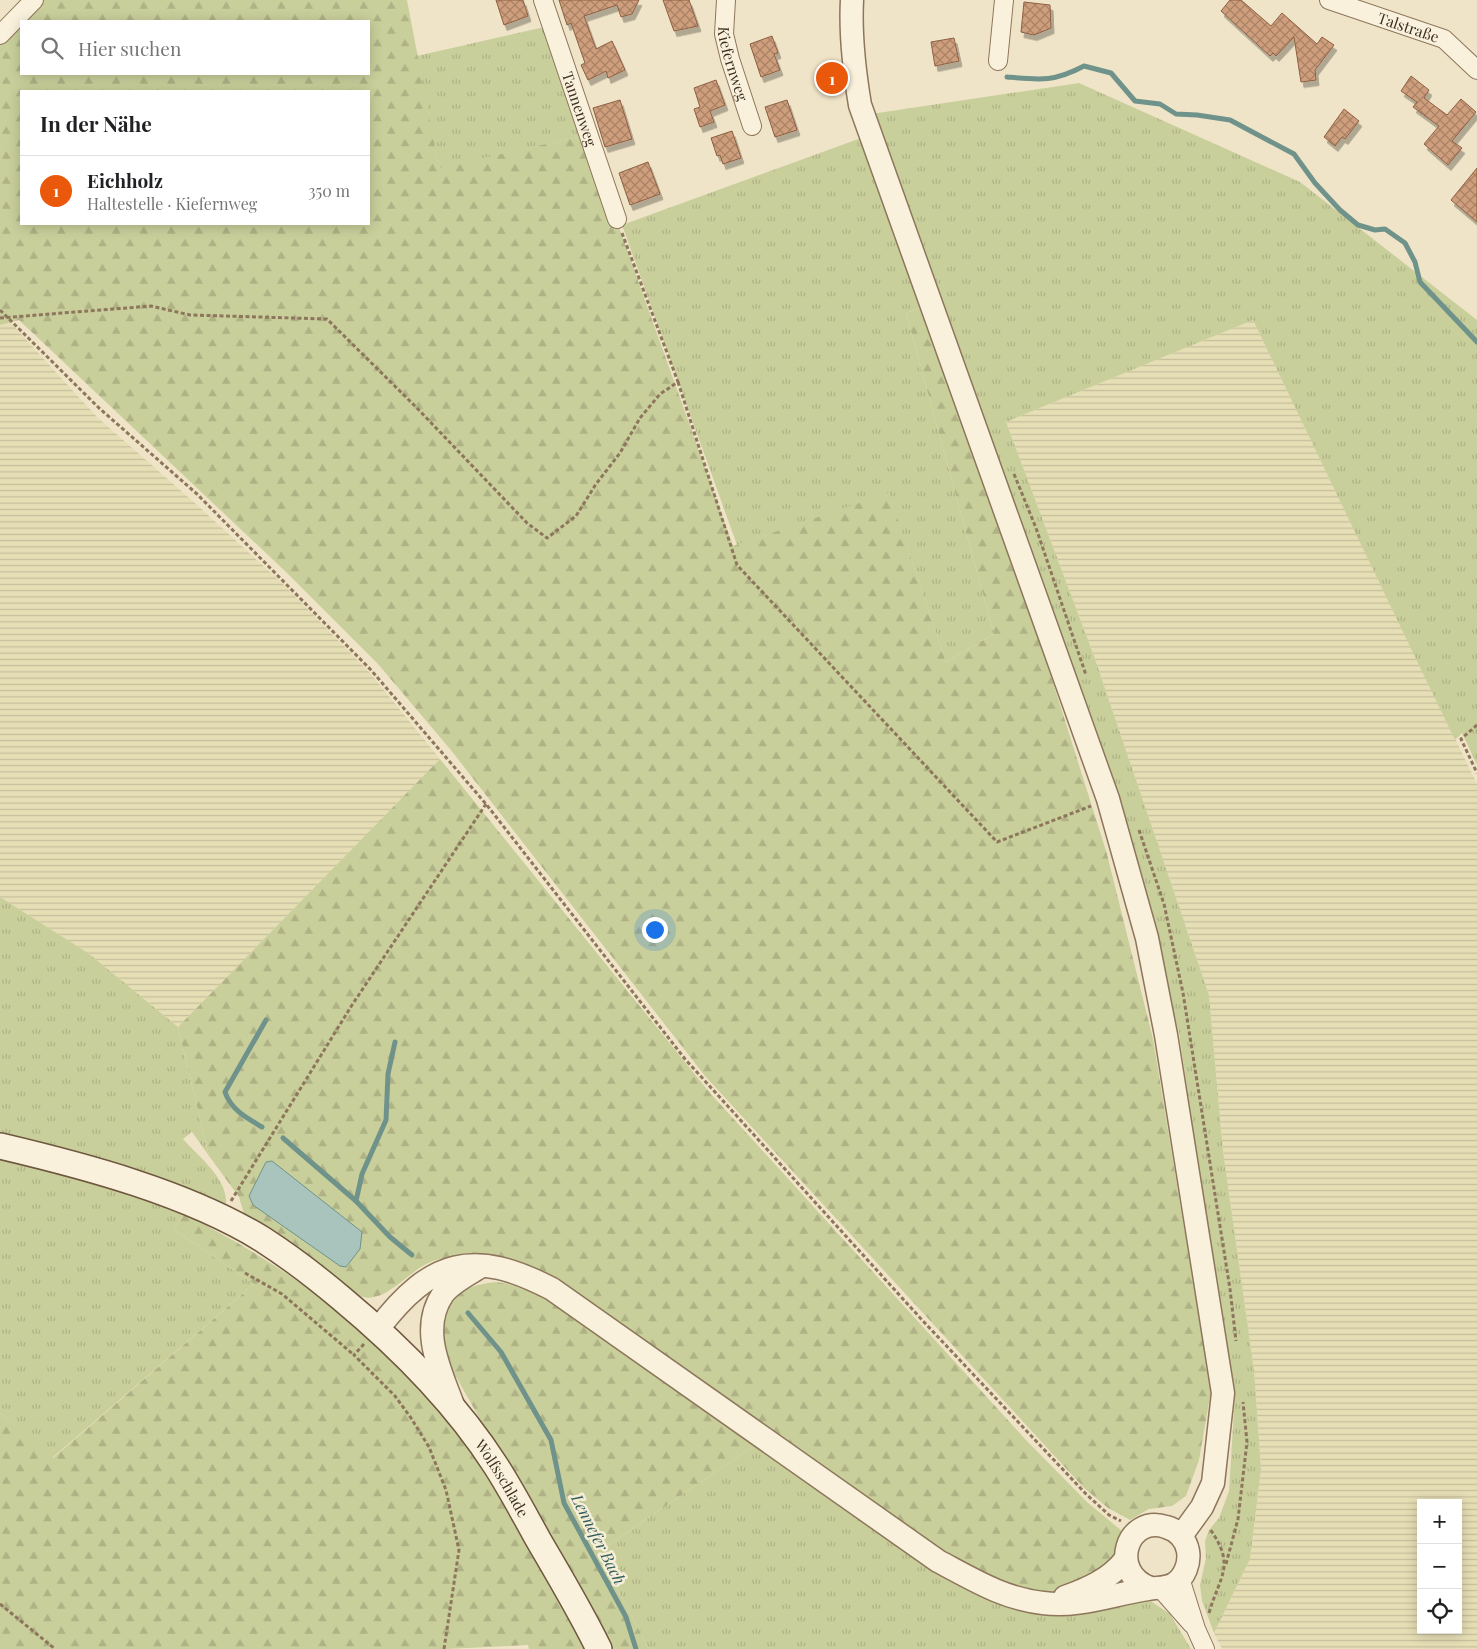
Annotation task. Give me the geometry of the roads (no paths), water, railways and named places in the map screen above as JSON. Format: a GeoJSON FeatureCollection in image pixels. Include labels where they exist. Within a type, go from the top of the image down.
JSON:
{"type":"FeatureCollection","features":[{"type":"Feature","properties":{"kind":"main road","name":"Wolfsschlade"},"geometry":{"type":"LineString","coordinates":[[0,1146],[128,1181],[220,1218],[261,1239],[301,1265],[378,1329],[418,1368],[456,1412],[496,1466],[581,1612],[599,1649]]}},
{"type":"Feature","properties":{"kind":"street"},"geometry":{"type":"LineString","coordinates":[[0,35],[34,0]]}},
{"type":"Feature","properties":{"kind":"street","name":"Tannenweg"},"geometry":{"type":"LineString","coordinates":[[543,0],[618,218]]}},
{"type":"Feature","properties":{"kind":"street","name":"Kiefernweg"},"geometry":{"type":"LineString","coordinates":[[726,0],[726,42],[752,126]]}},
{"type":"Feature","properties":{"kind":"street"},"geometry":{"type":"LineString","coordinates":[[852,0],[851,48],[860,105],[1108,800],[1142,919],[1158,996],[1223,1393],[1214,1483],[1199,1511],[1181,1536]]}},
{"type":"Feature","properties":{"kind":"street"},"geometry":{"type":"LineString","coordinates":[[998,61],[1004,0]]}},
{"type":"Feature","properties":{"kind":"street","name":"Talstraße"},"geometry":{"type":"LineString","coordinates":[[1329,0],[1444,39],[1477,70]]}},
{"type":"Feature","properties":{"kind":"street"},"geometry":{"type":"LineString","coordinates":[[456,1412],[436,1362],[432,1334],[432,1315],[443,1293],[483,1265]]}},
{"type":"Feature","properties":{"kind":"street"},"geometry":{"type":"LineString","coordinates":[[378,1329],[413,1289],[430,1276],[457,1268],[483,1265],[522,1273],[552,1289],[938,1561],[996,1592],[1045,1604],[1091,1602],[1164,1585],[1188,1562],[1186,1544],[1174,1530],[1157,1525],[1139,1530],[1128,1544],[1125,1560],[1116,1572],[1084,1590],[1045,1604]]}},
{"type":"Feature","properties":{"kind":"street"},"geometry":{"type":"LineString","coordinates":[[1125,1560],[1133,1578],[1164,1585],[1201,1624],[1205,1649]]}},
{"type":"Feature","properties":{"kind":"water"},"geometry":{"type":"Polygon","coordinates":[[[272,1161],[362,1232],[360,1249],[346,1267],[340,1266],[253,1205],[249,1196],[266,1162],[272,1161]]]}},
{"type":"Feature","properties":{"kind":"waterway"},"geometry":{"type":"LineString","coordinates":[[1007,77],[1047,79],[1064,75],[1084,66],[1111,73],[1135,101],[1160,104],[1176,114],[1230,120],[1294,154],[1315,183],[1340,210],[1358,225],[1375,230],[1385,229],[1405,243],[1415,262],[1420,282],[1477,342]]}},
{"type":"Feature","properties":{"kind":"waterway","name":"Lennefer Bach"},"geometry":{"type":"LineString","coordinates":[[262,1127],[235,1109],[225,1092],[266,1020]]}},
{"type":"Feature","properties":{"kind":"waterway","name":"Lennefer Bach"},"geometry":{"type":"LineString","coordinates":[[356,1201],[362,1174],[386,1120],[388,1074],[395,1042]]}},
{"type":"Feature","properties":{"kind":"waterway","name":"Lennefer Bach"},"geometry":{"type":"LineString","coordinates":[[283,1138],[356,1201],[390,1237],[412,1255]]}},
{"type":"Feature","properties":{"kind":"waterway","name":"Lennefer Bach"},"geometry":{"type":"LineString","coordinates":[[468,1313],[501,1352],[551,1440],[564,1503],[626,1617],[636,1649]]}},
{"type":"Feature","properties":{"kind":"place","name":"Eichholz"},"geometry":{"type":"Point","coordinates":[832,78]}}]}
